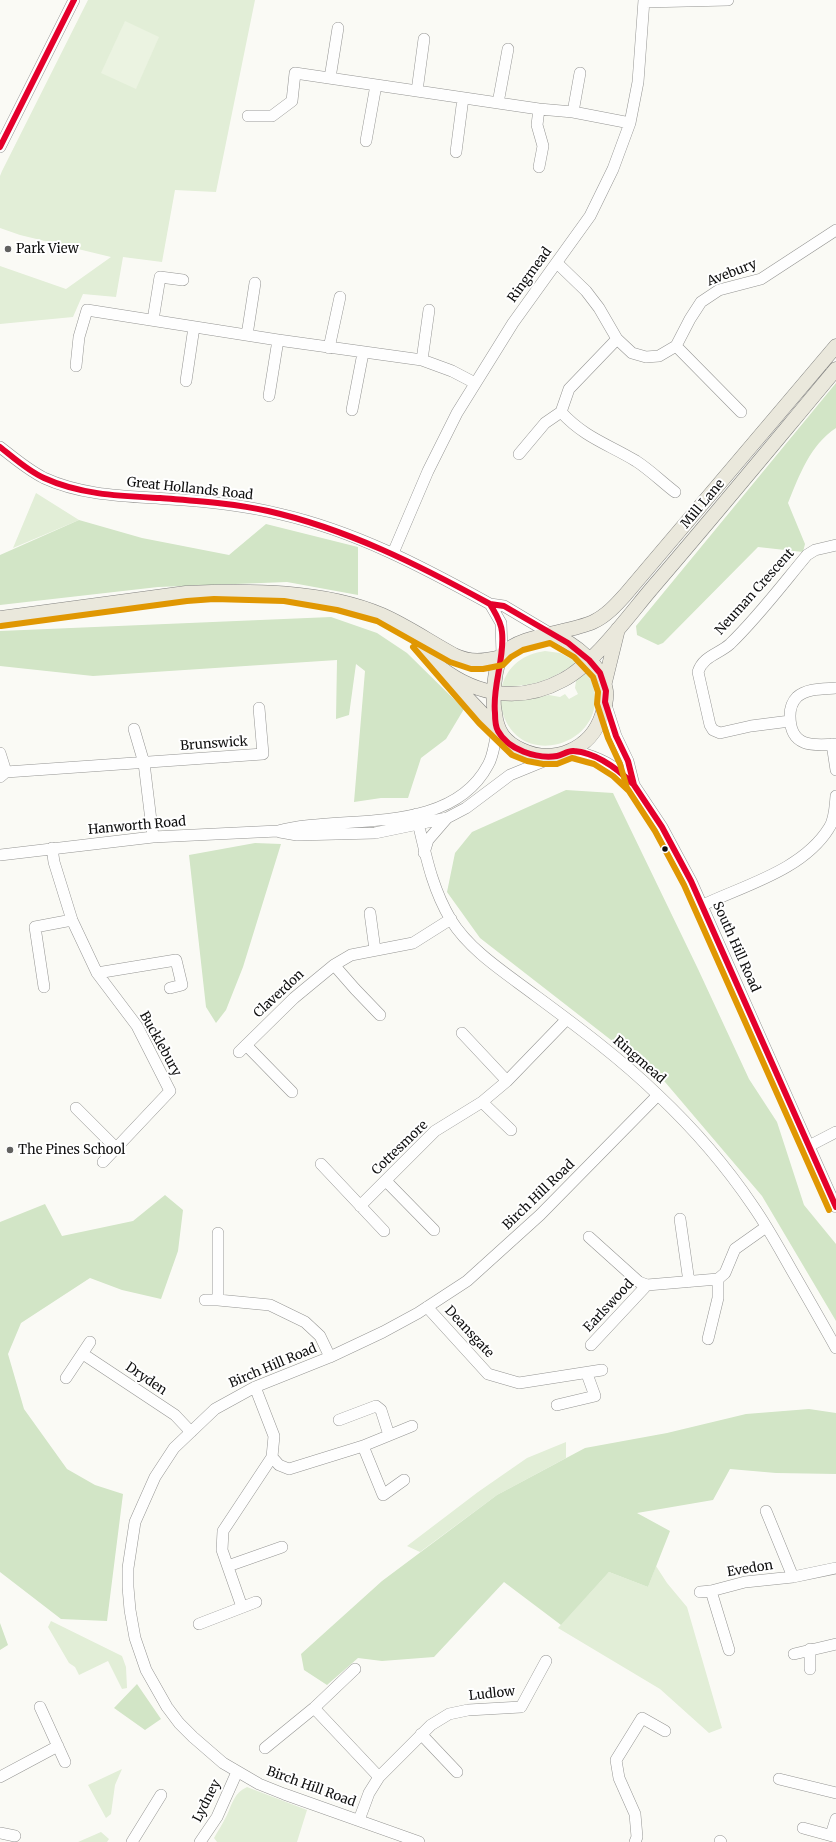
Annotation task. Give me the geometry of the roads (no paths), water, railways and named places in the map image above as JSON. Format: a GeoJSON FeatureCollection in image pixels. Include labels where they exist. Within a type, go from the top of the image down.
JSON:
{"type":"FeatureCollection","features":[{"type":"Feature","properties":{"kind":"main road","name":"Mill Lane"},"geometry":{"type":"LineString","coordinates":[[0,618],[186,593],[262,592],[304,596],[339,602],[380,614],[454,655],[466,660],[482,661],[502,656],[520,643],[594,622],[604,616],[616,605],[836,346]]}},
{"type":"Feature","properties":{"kind":"main road","name":"Mill Lane"},"geometry":{"type":"LineString","coordinates":[[441,668],[464,684],[494,693],[518,694],[546,688],[570,676],[589,660],[619,628],[836,369]]}},
{"type":"Feature","properties":{"kind":"main road","name":"Mill Lane"},"geometry":{"type":"LineString","coordinates":[[604,686],[619,628]]}},
{"type":"Feature","properties":{"kind":"main road"},"geometry":{"type":"LineString","coordinates":[[411,631],[485,718],[512,744],[523,751],[536,755],[556,756],[572,750],[587,740],[601,719],[606,702],[604,686],[600,673],[589,660],[568,643],[551,634]]}},
{"type":"Feature","properties":{"kind":"main road"},"geometry":{"type":"LineString","coordinates":[[498,730],[494,712],[494,693],[495,678],[502,656]]}},
{"type":"Feature","properties":{"kind":"street"},"geometry":{"type":"LineString","coordinates":[[0,147],[74,0]]}},
{"type":"Feature","properties":{"kind":"street"},"geometry":{"type":"LineString","coordinates":[[645,1],[720,0]]}},
{"type":"Feature","properties":{"kind":"street","name":"Ringmead"},"geometry":{"type":"LineString","coordinates":[[393,553],[443,440],[475,383],[513,323],[590,216],[613,169],[630,123],[638,82],[645,1]]}},
{"type":"Feature","properties":{"kind":"street"},"geometry":{"type":"LineString","coordinates":[[330,78],[338,28]]}},
{"type":"Feature","properties":{"kind":"street"},"geometry":{"type":"LineString","coordinates":[[417,91],[424,39]]}},
{"type":"Feature","properties":{"kind":"street"},"geometry":{"type":"LineString","coordinates":[[498,103],[508,50]]}},
{"type":"Feature","properties":{"kind":"street"},"geometry":{"type":"LineString","coordinates":[[248,116],[272,116],[292,101],[295,73],[539,109],[573,112],[630,123]]}},
{"type":"Feature","properties":{"kind":"street"},"geometry":{"type":"LineString","coordinates":[[573,112],[580,73]]}},
{"type":"Feature","properties":{"kind":"street"},"geometry":{"type":"LineString","coordinates":[[366,141],[376,85]]}},
{"type":"Feature","properties":{"kind":"street"},"geometry":{"type":"LineString","coordinates":[[456,152],[463,98]]}},
{"type":"Feature","properties":{"kind":"street"},"geometry":{"type":"LineString","coordinates":[[539,109],[537,125],[543,146],[539,167]]}},
{"type":"Feature","properties":{"kind":"street","name":"Avebury"},"geometry":{"type":"LineString","coordinates":[[676,346],[701,302],[719,290],[761,279],[836,230]]}},
{"type":"Feature","properties":{"kind":"street"},"geometry":{"type":"LineString","coordinates":[[557,263],[590,297],[599,308],[617,339],[632,353],[646,357],[659,356],[676,346],[741,412]]}},
{"type":"Feature","properties":{"kind":"street"},"geometry":{"type":"LineString","coordinates":[[153,320],[160,277],[183,280]]}},
{"type":"Feature","properties":{"kind":"street"},"geometry":{"type":"LineString","coordinates":[[247,336],[255,283]]}},
{"type":"Feature","properties":{"kind":"street"},"geometry":{"type":"LineString","coordinates":[[329,348],[340,297]]}},
{"type":"Feature","properties":{"kind":"street"},"geometry":{"type":"LineString","coordinates":[[76,366],[79,337],[87,310],[247,336],[422,360],[452,371],[475,383]]}},
{"type":"Feature","properties":{"kind":"street"},"geometry":{"type":"LineString","coordinates":[[422,360],[429,310]]}},
{"type":"Feature","properties":{"kind":"street"},"geometry":{"type":"LineString","coordinates":[[186,381],[194,328]]}},
{"type":"Feature","properties":{"kind":"street"},"geometry":{"type":"LineString","coordinates":[[519,454],[544,423],[561,412],[569,389],[617,339]]}},
{"type":"Feature","properties":{"kind":"street"},"geometry":{"type":"LineString","coordinates":[[269,396],[278,340]]}},
{"type":"Feature","properties":{"kind":"street"},"geometry":{"type":"LineString","coordinates":[[352,410],[363,353]]}},
{"type":"Feature","properties":{"kind":"street"},"geometry":{"type":"LineString","coordinates":[[561,412],[570,422],[591,438],[637,462],[675,492]]}},
{"type":"Feature","properties":{"kind":"street","name":"Great Hollands Road"},"geometry":{"type":"LineString","coordinates":[[0,447],[24,466],[44,478],[71,487],[103,494],[224,503],[280,514],[324,525],[393,553],[490,604],[504,606],[551,634]]}},
{"type":"Feature","properties":{"kind":"street","name":"Neuman Crescent"},"geometry":{"type":"LineString","coordinates":[[790,721],[751,726],[720,733],[713,730],[710,725],[698,672],[704,660],[728,645],[748,626],[807,555],[816,550],[836,545]]}},
{"type":"Feature","properties":{"kind":"street"},"geometry":{"type":"LineString","coordinates":[[490,604],[501,623],[502,656]]}},
{"type":"Feature","properties":{"kind":"street"},"geometry":{"type":"LineString","coordinates":[[836,688],[809,691],[797,697],[790,709],[792,732],[800,741],[813,746],[834,744],[836,770]]}},
{"type":"Feature","properties":{"kind":"street","name":"South Hill Road"},"geometry":{"type":"LineString","coordinates":[[606,702],[616,736],[628,761],[634,785],[662,827],[703,905],[836,1207]]}},
{"type":"Feature","properties":{"kind":"street","name":"Brunswick"},"geometry":{"type":"LineString","coordinates":[[0,753],[3,775],[263,754],[259,708]]}},
{"type":"Feature","properties":{"kind":"street"},"geometry":{"type":"LineString","coordinates":[[134,729],[144,763],[153,837]]}},
{"type":"Feature","properties":{"kind":"street","name":"Hanworth Road"},"geometry":{"type":"LineString","coordinates":[[417,820],[462,794],[480,777],[490,760],[498,730]]}},
{"type":"Feature","properties":{"kind":"street"},"geometry":{"type":"LineString","coordinates":[[572,750],[602,759],[618,770],[634,785]]}},
{"type":"Feature","properties":{"kind":"street","name":"Hanworth Road"},"geometry":{"type":"LineString","coordinates":[[0,855],[153,837],[278,831],[295,826],[447,818],[466,808],[510,775],[556,756]]}},
{"type":"Feature","properties":{"kind":"street"},"geometry":{"type":"LineString","coordinates":[[703,905],[788,866],[810,852],[833,830],[836,796]]}},
{"type":"Feature","properties":{"kind":"street"},"geometry":{"type":"LineString","coordinates":[[424,854],[428,840],[447,818]]}},
{"type":"Feature","properties":{"kind":"street","name":"Ringmead"},"geometry":{"type":"LineString","coordinates":[[417,820],[424,854],[434,884],[457,928],[478,950],[566,1020],[599,1044],[658,1095],[726,1169],[766,1226],[836,1348]]}},
{"type":"Feature","properties":{"kind":"street","name":"Bucklebury"},"geometry":{"type":"LineString","coordinates":[[52,848],[54,862],[72,920],[97,973],[137,1026],[173,1095],[103,1162]]}},
{"type":"Feature","properties":{"kind":"street"},"geometry":{"type":"LineString","coordinates":[[370,913],[375,950]]}},
{"type":"Feature","properties":{"kind":"street","name":"Claverdon"},"geometry":{"type":"LineString","coordinates":[[292,1092],[242,1049],[294,998],[334,965],[351,955],[413,943],[451,919]]}},
{"type":"Feature","properties":{"kind":"street"},"geometry":{"type":"LineString","coordinates":[[44,987],[35,927],[72,920]]}},
{"type":"Feature","properties":{"kind":"street"},"geometry":{"type":"LineString","coordinates":[[97,973],[176,960],[182,985],[170,988]]}},
{"type":"Feature","properties":{"kind":"street"},"geometry":{"type":"LineString","coordinates":[[334,965],[355,990],[380,1015]]}},
{"type":"Feature","properties":{"kind":"street","name":"Cottesmore"},"geometry":{"type":"LineString","coordinates":[[360,1206],[435,1131],[482,1102],[507,1081],[566,1020]]}},
{"type":"Feature","properties":{"kind":"street"},"geometry":{"type":"LineString","coordinates":[[462,1033],[507,1081]]}},
{"type":"Feature","properties":{"kind":"street","name":"Birch Hill Road"},"geometry":{"type":"LineString","coordinates":[[419,1842],[259,1784],[237,1772],[209,1752],[193,1738],[167,1708],[146,1670],[135,1638],[130,1610],[128,1568],[135,1522],[155,1477],[174,1448],[215,1409],[255,1387],[330,1358],[383,1332],[427,1307],[467,1281],[540,1215],[658,1095]]}},
{"type":"Feature","properties":{"kind":"street"},"geometry":{"type":"LineString","coordinates":[[482,1102],[511,1130]]}},
{"type":"Feature","properties":{"kind":"street"},"geometry":{"type":"LineString","coordinates":[[76,1108],[116,1148]]}},
{"type":"Feature","properties":{"kind":"street"},"geometry":{"type":"LineString","coordinates":[[809,1146],[836,1132]]}},
{"type":"Feature","properties":{"kind":"street"},"geometry":{"type":"LineString","coordinates":[[321,1164],[384,1231]]}},
{"type":"Feature","properties":{"kind":"street"},"geometry":{"type":"LineString","coordinates":[[386,1181],[434,1230]]}},
{"type":"Feature","properties":{"kind":"street"},"geometry":{"type":"LineString","coordinates":[[680,1219],[688,1282]]}},
{"type":"Feature","properties":{"kind":"street"},"geometry":{"type":"LineString","coordinates":[[708,1339],[718,1298],[718,1279],[725,1273],[735,1249],[766,1226]]}},
{"type":"Feature","properties":{"kind":"street"},"geometry":{"type":"LineString","coordinates":[[218,1232],[218,1300]]}},
{"type":"Feature","properties":{"kind":"street","name":"Earlswood"},"geometry":{"type":"LineString","coordinates":[[589,1237],[639,1282],[647,1285],[718,1279]]}},
{"type":"Feature","properties":{"kind":"street","name":"Earlswood"},"geometry":{"type":"LineString","coordinates":[[591,1345],[647,1285]]}},
{"type":"Feature","properties":{"kind":"street"},"geometry":{"type":"LineString","coordinates":[[205,1300],[270,1305],[306,1322],[320,1336],[330,1358]]}},
{"type":"Feature","properties":{"kind":"street","name":"Deansgate"},"geometry":{"type":"LineString","coordinates":[[427,1307],[488,1374],[519,1383],[587,1374],[602,1370]]}},
{"type":"Feature","properties":{"kind":"street"},"geometry":{"type":"LineString","coordinates":[[66,1378],[90,1342]]}},
{"type":"Feature","properties":{"kind":"street","name":"Dryden"},"geometry":{"type":"LineString","coordinates":[[83,1354],[175,1415],[191,1432]]}},
{"type":"Feature","properties":{"kind":"street"},"geometry":{"type":"LineString","coordinates":[[557,1405],[595,1396],[587,1374]]}},
{"type":"Feature","properties":{"kind":"street"},"geometry":{"type":"LineString","coordinates":[[242,1607],[222,1550],[223,1531],[272,1457],[274,1436],[255,1387]]}},
{"type":"Feature","properties":{"kind":"street"},"geometry":{"type":"LineString","coordinates":[[339,1420],[376,1406],[381,1410],[390,1435]]}},
{"type":"Feature","properties":{"kind":"street"},"geometry":{"type":"LineString","coordinates":[[272,1457],[280,1465],[289,1469],[363,1446],[412,1426]]}},
{"type":"Feature","properties":{"kind":"street"},"geometry":{"type":"LineString","coordinates":[[363,1446],[379,1498],[404,1480]]}},
{"type":"Feature","properties":{"kind":"street","name":"Evedon"},"geometry":{"type":"LineString","coordinates":[[766,1511],[793,1577]]}},
{"type":"Feature","properties":{"kind":"street"},"geometry":{"type":"LineString","coordinates":[[228,1566],[282,1546]]}},
{"type":"Feature","properties":{"kind":"street","name":"Evedon"},"geometry":{"type":"LineString","coordinates":[[700,1592],[711,1591],[745,1582],[793,1577],[836,1568]]}},
{"type":"Feature","properties":{"kind":"street"},"geometry":{"type":"LineString","coordinates":[[711,1591],[729,1650]]}},
{"type":"Feature","properties":{"kind":"street"},"geometry":{"type":"LineString","coordinates":[[198,1624],[256,1602]]}},
{"type":"Feature","properties":{"kind":"street"},"geometry":{"type":"LineString","coordinates":[[794,1654],[836,1644]]}},
{"type":"Feature","properties":{"kind":"street"},"geometry":{"type":"LineString","coordinates":[[810,1649],[810,1669]]}},
{"type":"Feature","properties":{"kind":"street","name":"Ludlow"},"geometry":{"type":"LineString","coordinates":[[359,1820],[369,1793],[379,1777],[430,1725],[449,1714],[468,1710],[521,1707],[546,1661]]}},
{"type":"Feature","properties":{"kind":"street"},"geometry":{"type":"LineString","coordinates":[[265,1748],[314,1708],[355,1669]]}},
{"type":"Feature","properties":{"kind":"street"},"geometry":{"type":"LineString","coordinates":[[40,1706],[65,1762]]}},
{"type":"Feature","properties":{"kind":"street"},"geometry":{"type":"LineString","coordinates":[[314,1708],[379,1777]]}},
{"type":"Feature","properties":{"kind":"street"},"geometry":{"type":"LineString","coordinates":[[636,1842],[637,1836],[635,1814],[619,1778],[616,1760],[642,1718],[664,1731]]}},
{"type":"Feature","properties":{"kind":"street"},"geometry":{"type":"LineString","coordinates":[[421,1734],[457,1772]]}},
{"type":"Feature","properties":{"kind":"street"},"geometry":{"type":"LineString","coordinates":[[0,1777],[58,1746]]}},
{"type":"Feature","properties":{"kind":"street","name":"Lydney"},"geometry":{"type":"LineString","coordinates":[[200,1842],[217,1817],[237,1772]]}},
{"type":"Feature","properties":{"kind":"street"},"geometry":{"type":"LineString","coordinates":[[779,1780],[836,1793]]}},
{"type":"Feature","properties":{"kind":"street"},"geometry":{"type":"LineString","coordinates":[[132,1842],[161,1794]]}},
{"type":"Feature","properties":{"kind":"street"},"geometry":{"type":"LineString","coordinates":[[803,1828],[833,1836],[836,1819]]}},
{"type":"Feature","properties":{"kind":"street"},"geometry":{"type":"LineString","coordinates":[[0,1833],[15,1836]]}},
{"type":"Feature","properties":{"kind":"place","name":"Park View"},"geometry":{"type":"Point","coordinates":[8,249]}},
{"type":"Feature","properties":{"kind":"place","name":"The Pines School"},"geometry":{"type":"Point","coordinates":[10,1150]}}]}
